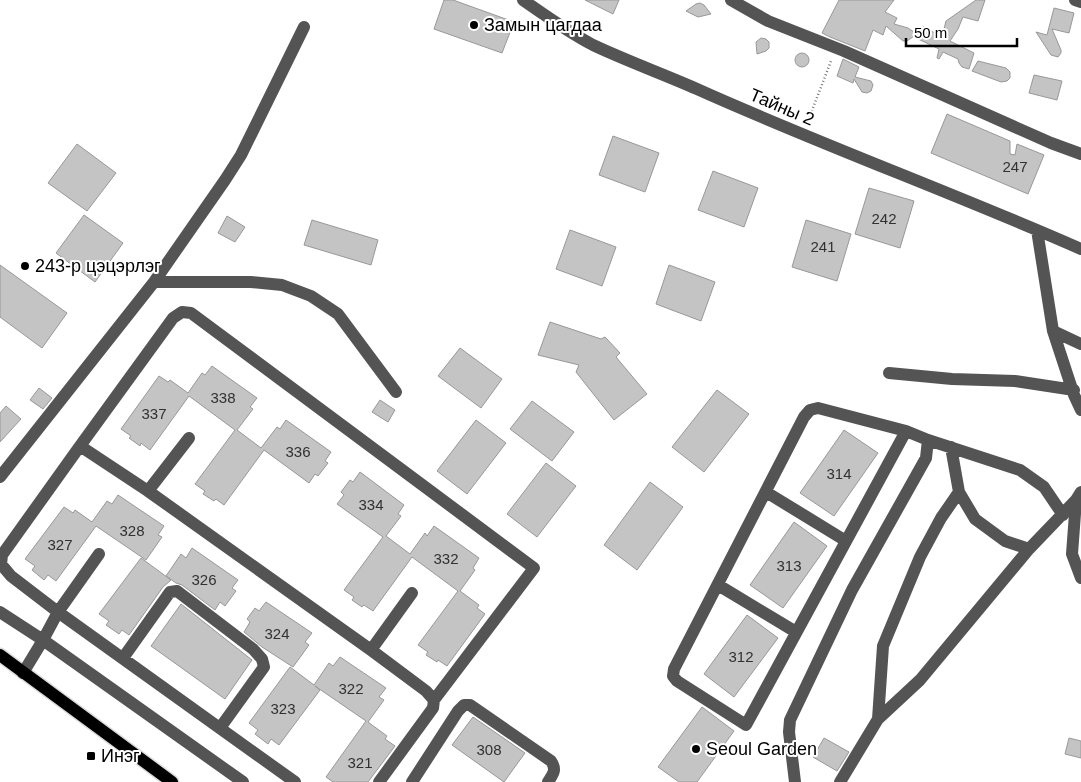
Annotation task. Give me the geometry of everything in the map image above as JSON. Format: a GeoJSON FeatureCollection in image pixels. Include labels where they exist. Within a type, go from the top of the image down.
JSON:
{"type":"FeatureCollection","features":[{"type":"Feature","properties":{"kind":"main road"},"geometry":{"type":"LineString","coordinates":[[0,655],[172,782]]}},
{"type":"Feature","properties":{"kind":"street","name":"Тайны 2"},"geometry":{"type":"LineString","coordinates":[[523,0],[566,30],[591,44],[803,135],[1037,230],[1081,250]]}},
{"type":"Feature","properties":{"kind":"street"},"geometry":{"type":"LineString","coordinates":[[731,0],[768,20],[1051,143],[1081,154]]}},
{"type":"Feature","properties":{"kind":"street"},"geometry":{"type":"LineString","coordinates":[[1074,0],[1081,2]]}},
{"type":"Feature","properties":{"kind":"street"},"geometry":{"type":"LineString","coordinates":[[0,477],[154,282],[241,155],[304,27]]}},
{"type":"Feature","properties":{"kind":"street"},"geometry":{"type":"LineString","coordinates":[[1037,230],[1053,331],[1081,410]]}},
{"type":"Feature","properties":{"kind":"street"},"geometry":{"type":"LineString","coordinates":[[154,282],[251,282],[282,285],[311,296],[338,314],[396,392]]}},
{"type":"Feature","properties":{"kind":"street"},"geometry":{"type":"LineString","coordinates":[[295,782],[58,612],[11,576],[1,564],[2,554],[173,318],[182,312],[191,313],[534,568],[434,700],[433,708],[379,782]]}},
{"type":"Feature","properties":{"kind":"street"},"geometry":{"type":"LineString","coordinates":[[1053,331],[1081,344]]}},
{"type":"Feature","properties":{"kind":"street"},"geometry":{"type":"LineString","coordinates":[[889,373],[1014,382],[1074,390]]}},
{"type":"Feature","properties":{"kind":"street"},"geometry":{"type":"LineString","coordinates":[[906,431],[746,725],[677,682],[673,676],[674,670],[804,417],[810,410],[818,408],[906,431],[1020,470],[1044,487],[1063,515]]}},
{"type":"Feature","properties":{"kind":"street"},"geometry":{"type":"LineString","coordinates":[[148,491],[189,438]]}},
{"type":"Feature","properties":{"kind":"street"},"geometry":{"type":"LineString","coordinates":[[795,782],[789,732],[790,720],[852,590],[926,458],[928,440]]}},
{"type":"Feature","properties":{"kind":"street"},"geometry":{"type":"LineString","coordinates":[[80,446],[148,491],[372,650],[426,691],[434,700]]}},
{"type":"Feature","properties":{"kind":"street"},"geometry":{"type":"LineString","coordinates":[[951,447],[959,492],[975,519],[1005,541],[1029,549]]}},
{"type":"Feature","properties":{"kind":"street"},"geometry":{"type":"LineString","coordinates":[[766,492],[846,541]]}},
{"type":"Feature","properties":{"kind":"street"},"geometry":{"type":"LineString","coordinates":[[878,719],[883,646],[920,556],[941,518],[959,492]]}},
{"type":"Feature","properties":{"kind":"street"},"geometry":{"type":"LineString","coordinates":[[840,782],[878,719],[920,680],[1029,549],[1063,515],[1078,496]]}},
{"type":"Feature","properties":{"kind":"street"},"geometry":{"type":"LineString","coordinates":[[1078,496],[1072,554],[1081,578]]}},
{"type":"Feature","properties":{"kind":"street"},"geometry":{"type":"LineString","coordinates":[[23,673],[58,612],[99,554]]}},
{"type":"Feature","properties":{"kind":"street"},"geometry":{"type":"LineString","coordinates":[[718,585],[796,632]]}},
{"type":"Feature","properties":{"kind":"street"},"geometry":{"type":"LineString","coordinates":[[123,658],[170,592],[177,591],[253,649],[262,659],[264,667],[220,728]]}},
{"type":"Feature","properties":{"kind":"street"},"geometry":{"type":"LineString","coordinates":[[372,650],[412,593]]}},
{"type":"Feature","properties":{"kind":"street"},"geometry":{"type":"LineString","coordinates":[[0,612],[43,640],[243,782]]}},
{"type":"Feature","properties":{"kind":"street"},"geometry":{"type":"LineString","coordinates":[[412,782],[458,711],[464,705],[470,705],[551,761],[555,767],[555,772],[548,782]]}},
{"type":"Feature","properties":{"kind":"path"},"geometry":{"type":"LineString","coordinates":[[803,135],[836,48]]}},
{"type":"Feature","properties":{"kind":"building","name":"Замын цагдаа"},"geometry":{"type":"Polygon","coordinates":[[[444,0],[453,0],[514,22],[502,53],[434,29],[444,0]]]}},
{"type":"Feature","properties":{"kind":"building"},"geometry":{"type":"Polygon","coordinates":[[[585,0],[619,0],[613,14],[585,0]]]}},
{"type":"Feature","properties":{"kind":"building"},"geometry":{"type":"Polygon","coordinates":[[[839,0],[894,0],[885,12],[897,18],[894,24],[908,28],[917,34],[907,41],[903,41],[886,26],[883,35],[873,30],[865,51],[830,37],[822,33],[839,0]]]}},
{"type":"Feature","properties":{"kind":"building"},"geometry":{"type":"Polygon","coordinates":[[[976,0],[985,0],[978,21],[963,17],[950,41],[974,53],[969,69],[962,67],[958,59],[943,52],[939,59],[937,58],[939,49],[916,38],[922,26],[942,37],[946,21],[976,0]]]}},
{"type":"Feature","properties":{"kind":"building"},"geometry":{"type":"Polygon","coordinates":[[[700,3],[711,14],[698,17],[686,11],[696,4],[700,3]]]}},
{"type":"Feature","properties":{"kind":"building"},"geometry":{"type":"Polygon","coordinates":[[[1054,8],[1074,13],[1069,33],[1052,29],[1061,50],[1058,57],[1051,55],[1036,32],[1047,35],[1054,8]]]}},
{"type":"Feature","properties":{"kind":"building"},"geometry":{"type":"Polygon","coordinates":[[[761,38],[769,42],[769,48],[757,54],[756,42],[761,38]]]}},
{"type":"Feature","properties":{"kind":"building"},"geometry":{"type":"Polygon","coordinates":[[[802,53],[807,55],[809,60],[807,65],[802,67],[797,65],[795,60],[797,55],[802,53]]]}},
{"type":"Feature","properties":{"kind":"building"},"geometry":{"type":"Polygon","coordinates":[[[843,59],[859,67],[855,77],[871,81],[873,85],[871,91],[867,93],[862,92],[854,79],[853,83],[837,76],[843,59]]]}},
{"type":"Feature","properties":{"kind":"building"},"geometry":{"type":"Polygon","coordinates":[[[978,61],[1006,68],[1010,72],[1010,78],[1007,81],[1001,82],[972,71],[978,61]]]}},
{"type":"Feature","properties":{"kind":"building"},"geometry":{"type":"Polygon","coordinates":[[[1034,75],[1062,81],[1057,100],[1029,93],[1034,75]]]}},
{"type":"Feature","properties":{"kind":"building"},"geometry":{"type":"Polygon","coordinates":[[[947,114],[1010,141],[1010,154],[1015,155],[1017,144],[1044,155],[1028,194],[931,153],[947,114]]]}},
{"type":"Feature","properties":{"kind":"building"},"geometry":{"type":"Polygon","coordinates":[[[613,136],[659,153],[645,192],[599,175],[613,136]]]}},
{"type":"Feature","properties":{"kind":"building"},"geometry":{"type":"Polygon","coordinates":[[[77,144],[116,173],[87,211],[48,183],[77,144]]]}},
{"type":"Feature","properties":{"kind":"building"},"geometry":{"type":"Polygon","coordinates":[[[713,171],[758,188],[744,227],[698,210],[713,171]]]}},
{"type":"Feature","properties":{"kind":"building"},"geometry":{"type":"Polygon","coordinates":[[[869,188],[914,201],[900,248],[855,234],[869,188]]]}},
{"type":"Feature","properties":{"kind":"building"},"geometry":{"type":"Polygon","coordinates":[[[84,215],[123,243],[95,282],[56,253],[84,215]]]}},
{"type":"Feature","properties":{"kind":"building"},"geometry":{"type":"Polygon","coordinates":[[[227,216],[245,227],[235,242],[218,233],[227,216]]]}},
{"type":"Feature","properties":{"kind":"building"},"geometry":{"type":"Polygon","coordinates":[[[312,220],[378,240],[371,265],[304,245],[312,220]]]}},
{"type":"Feature","properties":{"kind":"building"},"geometry":{"type":"Polygon","coordinates":[[[806,220],[851,234],[837,281],[792,267],[806,220]]]}},
{"type":"Feature","properties":{"kind":"building"},"geometry":{"type":"Polygon","coordinates":[[[570,230],[616,247],[602,286],[556,269],[570,230]]]}},
{"type":"Feature","properties":{"kind":"building"},"geometry":{"type":"Polygon","coordinates":[[[0,265],[67,313],[42,348],[0,317],[0,265]]]}},
{"type":"Feature","properties":{"kind":"building"},"geometry":{"type":"Polygon","coordinates":[[[669,265],[715,282],[701,321],[656,304],[669,265]]]}},
{"type":"Feature","properties":{"kind":"building"},"geometry":{"type":"Polygon","coordinates":[[[550,322],[601,339],[605,337],[620,353],[616,357],[647,394],[614,420],[576,372],[579,365],[538,355],[550,322]]]}},
{"type":"Feature","properties":{"kind":"building"},"geometry":{"type":"Polygon","coordinates":[[[460,348],[502,379],[481,408],[438,376],[460,348]]]}},
{"type":"Feature","properties":{"kind":"building"},"geometry":{"type":"Polygon","coordinates":[[[212,366],[257,398],[250,407],[253,409],[237,430],[261,448],[277,427],[280,429],[286,420],[331,452],[325,461],[328,463],[318,476],[315,474],[309,483],[264,450],[224,505],[216,499],[214,501],[203,494],[205,491],[195,484],[235,430],[189,396],[150,450],[141,443],[140,446],[121,429],[159,376],[168,382],[170,380],[188,393],[202,373],[205,375],[212,366]]]}},
{"type":"Feature","properties":{"kind":"building"},"geometry":{"type":"Polygon","coordinates":[[[39,388],[52,398],[43,409],[30,400],[39,388]]]}},
{"type":"Feature","properties":{"kind":"building"},"geometry":{"type":"Polygon","coordinates":[[[717,390],[749,414],[704,472],[672,447],[717,390]]]}},
{"type":"Feature","properties":{"kind":"building"},"geometry":{"type":"Polygon","coordinates":[[[380,400],[395,410],[388,422],[372,412],[380,400]]]}},
{"type":"Feature","properties":{"kind":"building"},"geometry":{"type":"Polygon","coordinates":[[[532,401],[574,432],[552,461],[510,429],[532,401]]]}},
{"type":"Feature","properties":{"kind":"building"},"geometry":{"type":"Polygon","coordinates":[[[6,406],[21,419],[0,442],[0,413],[6,406]]]}},
{"type":"Feature","properties":{"kind":"building"},"geometry":{"type":"Polygon","coordinates":[[[476,420],[506,443],[467,494],[437,471],[476,420]]]}},
{"type":"Feature","properties":{"kind":"building"},"geometry":{"type":"Polygon","coordinates":[[[844,430],[878,453],[834,516],[800,493],[844,430]]]}},
{"type":"Feature","properties":{"kind":"building"},"geometry":{"type":"Polygon","coordinates":[[[546,463],[576,486],[537,537],[507,514],[546,463]]]}},
{"type":"Feature","properties":{"kind":"building"},"geometry":{"type":"Polygon","coordinates":[[[360,472],[404,505],[398,514],[401,516],[386,536],[410,554],[425,533],[427,536],[434,526],[479,558],[473,568],[475,570],[460,591],[479,605],[477,608],[485,614],[447,666],[426,655],[428,652],[418,645],[458,591],[412,557],[373,611],[364,605],[362,607],[352,600],[354,597],[344,590],[383,537],[337,504],[344,495],[341,492],[350,480],[353,482],[360,472]]]}},
{"type":"Feature","properties":{"kind":"building"},"geometry":{"type":"Polygon","coordinates":[[[650,482],[683,507],[637,570],[604,545],[650,482]]]}},
{"type":"Feature","properties":{"kind":"building"},"geometry":{"type":"Polygon","coordinates":[[[118,495],[164,526],[158,535],[162,537],[146,560],[96,526],[56,581],[48,575],[44,580],[32,570],[35,566],[25,559],[64,507],[73,513],[75,510],[92,522],[107,501],[112,504],[118,495]]]}},
{"type":"Feature","properties":{"kind":"building"},"geometry":{"type":"Polygon","coordinates":[[[794,522],[827,546],[783,608],[750,585],[794,522]]]}},
{"type":"Feature","properties":{"kind":"building"},"geometry":{"type":"Polygon","coordinates":[[[192,548],[238,580],[232,588],[236,591],[225,606],[220,602],[215,610],[182,585],[166,576],[181,554],[186,558],[192,548]]]}},
{"type":"Feature","properties":{"kind":"building"},"geometry":{"type":"Polygon","coordinates":[[[141,558],[171,580],[163,587],[129,635],[122,630],[119,634],[106,625],[109,621],[99,614],[141,558]]]}},
{"type":"Feature","properties":{"kind":"building"},"geometry":{"type":"Polygon","coordinates":[[[266,602],[312,633],[305,642],[309,645],[293,667],[262,647],[244,632],[250,622],[247,619],[255,608],[259,611],[266,602]]]}},
{"type":"Feature","properties":{"kind":"building"},"geometry":{"type":"Polygon","coordinates":[[[181,604],[252,660],[225,699],[151,646],[181,604]]]}},
{"type":"Feature","properties":{"kind":"building"},"geometry":{"type":"Polygon","coordinates":[[[747,615],[778,638],[734,697],[704,674],[747,615]]]}},
{"type":"Feature","properties":{"kind":"building"},"geometry":{"type":"Polygon","coordinates":[[[340,657],[386,688],[379,697],[384,700],[368,722],[387,736],[385,739],[395,746],[368,782],[333,782],[326,777],[366,721],[315,686],[320,690],[279,745],[271,739],[268,744],[255,734],[258,730],[249,723],[290,667],[314,685],[329,663],[333,666],[340,657]]]}},
{"type":"Feature","properties":{"kind":"building","name":"Seoul Garden"},"geometry":{"type":"Polygon","coordinates":[[[702,707],[734,731],[697,782],[679,782],[658,767],[702,707]]]}},
{"type":"Feature","properties":{"kind":"building"},"geometry":{"type":"Polygon","coordinates":[[[473,717],[525,753],[504,782],[452,745],[473,717]]]}},
{"type":"Feature","properties":{"kind":"building"},"geometry":{"type":"Polygon","coordinates":[[[824,738],[849,752],[837,771],[813,757],[824,738]]]}},
{"type":"Feature","properties":{"kind":"building"},"geometry":{"type":"Polygon","coordinates":[[[1069,738],[1081,741],[1081,758],[1065,754],[1069,738]]]}},
{"type":"Feature","properties":{"kind":"place","name":"Замын цагдаа"},"geometry":{"type":"Point","coordinates":[474,25]}},
{"type":"Feature","properties":{"kind":"place","name":"243-р цэцэрлэг"},"geometry":{"type":"Point","coordinates":[25,266]}},
{"type":"Feature","properties":{"kind":"place","name":"Seoul Garden"},"geometry":{"type":"Point","coordinates":[696,749]}},
{"type":"Feature","properties":{"kind":"place","name":"Инэг"},"geometry":{"type":"Point","coordinates":[91,756]}}]}
